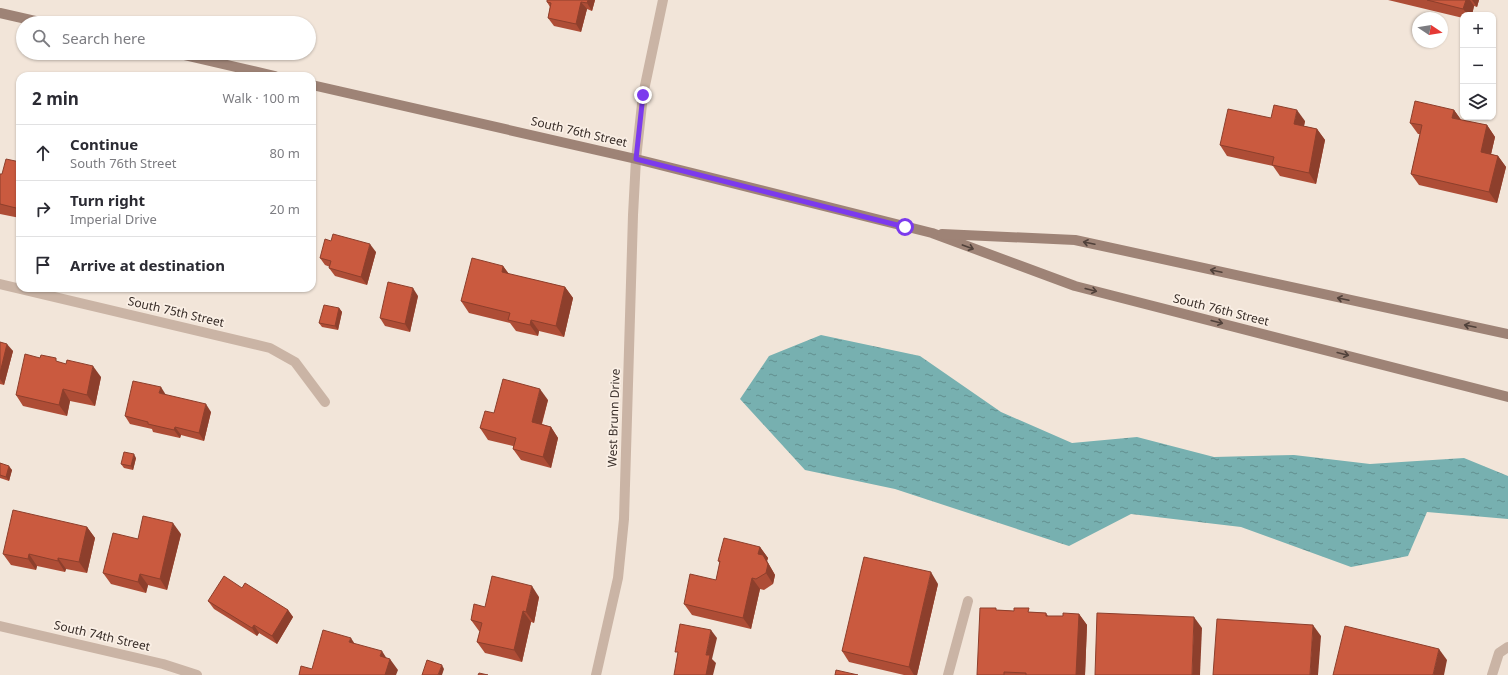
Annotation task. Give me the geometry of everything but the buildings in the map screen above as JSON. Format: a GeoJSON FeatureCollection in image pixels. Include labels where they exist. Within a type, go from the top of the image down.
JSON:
{"type":"FeatureCollection","features":[{"type":"Feature","properties":{"kind":"main road"},"geometry":{"type":"LineString","coordinates":[[0,13],[16,17]]}},
{"type":"Feature","properties":{"kind":"main road"},"geometry":{"type":"LineString","coordinates":[[205,60],[258,72]]}},
{"type":"Feature","properties":{"kind":"main road","name":"South 76th Street"},"geometry":{"type":"LineString","coordinates":[[316,85],[636,159],[932,234],[1075,286],[1508,397]]}},
{"type":"Feature","properties":{"kind":"main road","name":"South 76th Street"},"geometry":{"type":"LineString","coordinates":[[932,234],[1075,240],[1508,334]]}},
{"type":"Feature","properties":{"kind":"street","name":"West Brunn Drive"},"geometry":{"type":"LineString","coordinates":[[596,675],[618,578],[624,519],[632,215],[636,159],[643,95],[663,0]]}},
{"type":"Feature","properties":{"kind":"street","name":"South 75th Street"},"geometry":{"type":"LineString","coordinates":[[0,284],[16,288]]}},
{"type":"Feature","properties":{"kind":"street","name":"South 75th Street"},"geometry":{"type":"LineString","coordinates":[[34,292],[270,348],[295,362],[325,402]]}},
{"type":"Feature","properties":{"kind":"street"},"geometry":{"type":"LineString","coordinates":[[948,675],[968,601]]}},
{"type":"Feature","properties":{"kind":"street","name":"South 74th Street"},"geometry":{"type":"LineString","coordinates":[[0,626],[163,664],[197,675]]}},
{"type":"Feature","properties":{"kind":"street"},"geometry":{"type":"LineString","coordinates":[[1492,675],[1499,653],[1508,647]]}},
{"type":"Feature","properties":{"kind":"water"},"geometry":{"type":"Polygon","coordinates":[[[821,335],[920,356],[1001,412],[1072,443],[1137,437],[1214,457],[1294,455],[1370,464],[1464,458],[1508,476],[1508,519],[1427,512],[1408,556],[1351,567],[1241,527],[1131,514],[1069,546],[895,489],[805,470],[740,399],[769,356],[821,335]]]}},
{"type":"Feature","properties":{"kind":"route"},"geometry":{"type":"LineString","coordinates":[[643,95],[636,159],[905,227]]}}]}
